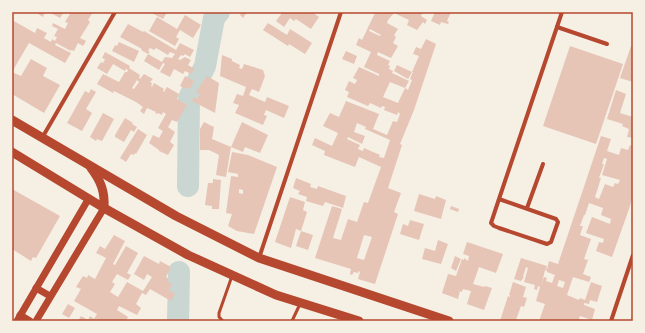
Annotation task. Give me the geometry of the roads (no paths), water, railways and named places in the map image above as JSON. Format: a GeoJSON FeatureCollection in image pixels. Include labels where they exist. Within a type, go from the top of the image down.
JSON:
{"type":"FeatureCollection","features":[{"type":"Feature","properties":{"kind":"main road"},"geometry":{"type":"LineString","coordinates":[[12,120],[176,216],[259,258],[449,321]]}},
{"type":"Feature","properties":{"kind":"main road"},"geometry":{"type":"LineString","coordinates":[[12,152],[104,208],[188,255],[276,295],[359,321]]}},
{"type":"Feature","properties":{"kind":"main road"},"geometry":{"type":"LineString","coordinates":[[88,164],[98,177],[102,186],[105,196],[104,208]]}},
{"type":"Feature","properties":{"kind":"street"},"geometry":{"type":"LineString","coordinates":[[42,138],[115,12]]}},
{"type":"Feature","properties":{"kind":"street"},"geometry":{"type":"LineString","coordinates":[[259,258],[341,12]]}},
{"type":"Feature","properties":{"kind":"street"},"geometry":{"type":"LineString","coordinates":[[499,199],[556,218],[558,222],[551,242],[547,244],[494,226],[491,223],[499,199],[562,12]]}},
{"type":"Feature","properties":{"kind":"street"},"geometry":{"type":"LineString","coordinates":[[557,27],[607,44]]}},
{"type":"Feature","properties":{"kind":"street"},"geometry":{"type":"LineString","coordinates":[[528,208],[543,164]]}},
{"type":"Feature","properties":{"kind":"street"},"geometry":{"type":"LineString","coordinates":[[30,321],[18,318],[89,198]]}},
{"type":"Feature","properties":{"kind":"street"},"geometry":{"type":"LineString","coordinates":[[36,321],[104,208]]}},
{"type":"Feature","properties":{"kind":"street"},"geometry":{"type":"LineString","coordinates":[[611,321],[633,256]]}},
{"type":"Feature","properties":{"kind":"street"},"geometry":{"type":"LineString","coordinates":[[36,288],[50,296]]}},
{"type":"Feature","properties":{"kind":"lane"},"geometry":{"type":"LineString","coordinates":[[223,321],[219,318],[219,313],[232,276]]}},
{"type":"Feature","properties":{"kind":"lane"},"geometry":{"type":"LineString","coordinates":[[292,321],[301,303]]}},
{"type":"Feature","properties":{"kind":"waterway"},"geometry":{"type":"LineString","coordinates":[[188,186],[189,98],[205,66],[214,18],[219,12]]}},
{"type":"Feature","properties":{"kind":"waterway"},"geometry":{"type":"LineString","coordinates":[[178,321],[179,272]]}}]}
